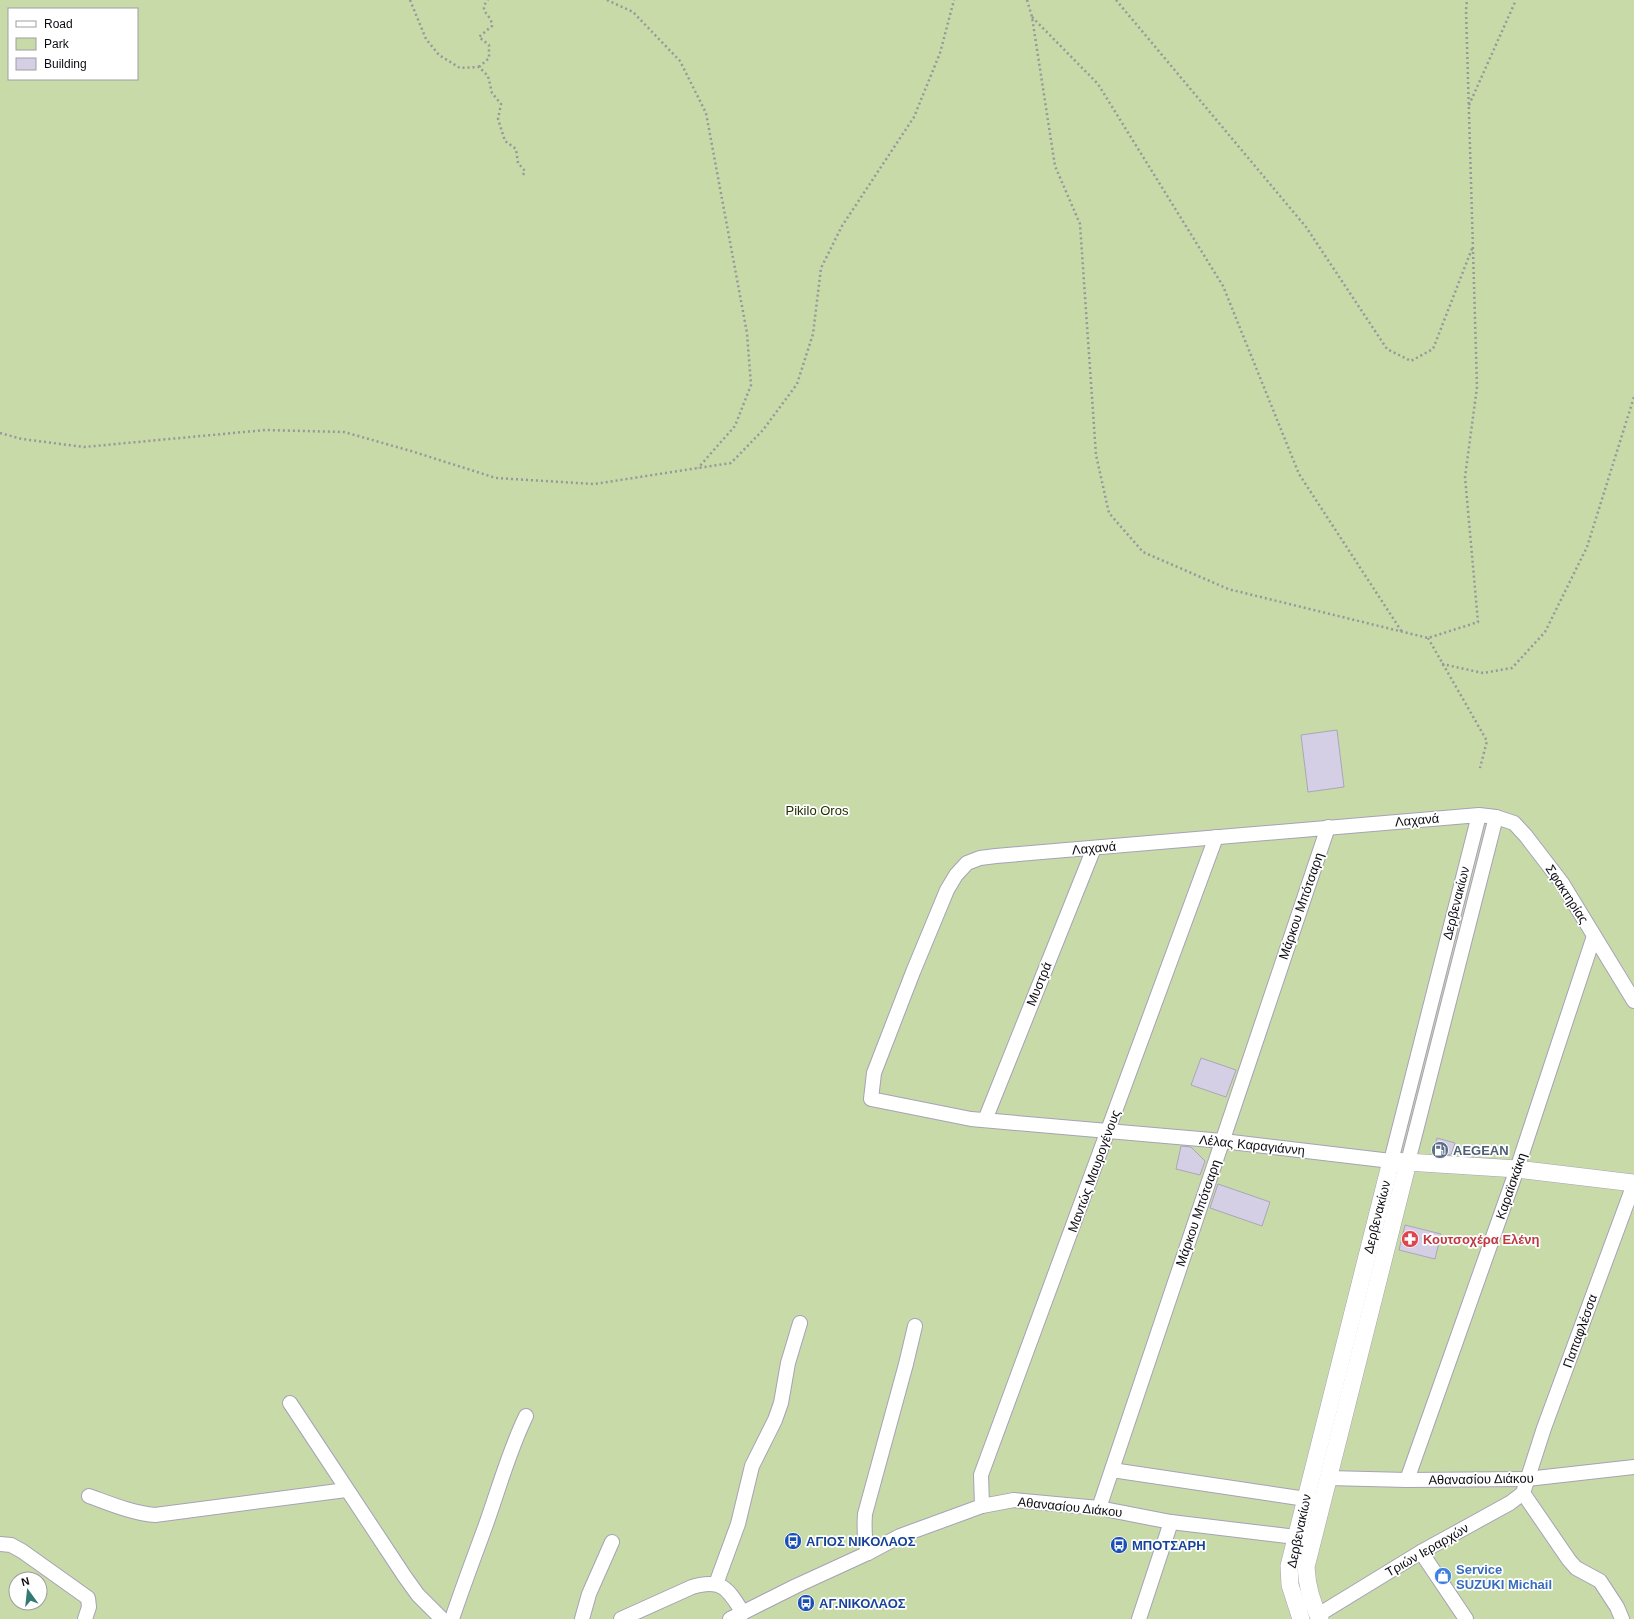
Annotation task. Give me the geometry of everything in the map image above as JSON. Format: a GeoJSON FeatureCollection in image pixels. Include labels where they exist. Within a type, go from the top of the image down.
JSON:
{"type":"FeatureCollection","features":[{"type":"Feature","properties":{"kind":"street","name":"Σφακτηρίας"},"geometry":{"type":"LineString","coordinates":[[1478,815],[1496,817],[1514,823],[1526,836],[1562,883],[1634,1001]]}},
{"type":"Feature","properties":{"kind":"street","name":"Λαχανά"},"geometry":{"type":"LineString","coordinates":[[871,1099],[874,1073],[913,972],[947,890],[956,875],[966,863],[980,858],[996,856],[1478,815]]}},
{"type":"Feature","properties":{"kind":"street","name":"Δερβενακίων"},"geometry":{"type":"LineString","coordinates":[[1301,1619],[1290,1586],[1289,1566],[1478,815]]}},
{"type":"Feature","properties":{"kind":"street","name":"Δερβενακίων"},"geometry":{"type":"LineString","coordinates":[[1319,1617],[1307,1582],[1306,1566],[1496,817]]}},
{"type":"Feature","properties":{"kind":"street","name":"Μάρκου Μπότσαρη"},"geometry":{"type":"LineString","coordinates":[[1099,1508],[1328,827]]}},
{"type":"Feature","properties":{"kind":"street","name":"Μαντώς Μαυρογένους"},"geometry":{"type":"LineString","coordinates":[[982,1506],[981,1475],[1216,837]]}},
{"type":"Feature","properties":{"kind":"street","name":"Μυστρά"},"geometry":{"type":"LineString","coordinates":[[985,1120],[1094,848]]}},
{"type":"Feature","properties":{"kind":"street","name":"Καραϊσκάκη"},"geometry":{"type":"LineString","coordinates":[[1407,1480],[1517,1169],[1594,936]]}},
{"type":"Feature","properties":{"kind":"street","name":"Λέλας Καραγιάννη"},"geometry":{"type":"LineString","coordinates":[[871,1099],[957,1118],[1223,1141],[1391,1161],[1517,1169],[1634,1183]]}},
{"type":"Feature","properties":{"kind":"street","name":"Παπαφλέσσα"},"geometry":{"type":"LineString","coordinates":[[1527,1479],[1544,1428],[1634,1183]]}},
{"type":"Feature","properties":{"kind":"street"},"geometry":{"type":"LineString","coordinates":[[716,1584],[738,1524],[752,1466],[775,1420],[781,1404],[788,1363],[800,1323]]}},
{"type":"Feature","properties":{"kind":"street"},"geometry":{"type":"LineString","coordinates":[[868,1553],[864,1535],[865,1514],[915,1326]]}},
{"type":"Feature","properties":{"kind":"street"},"geometry":{"type":"LineString","coordinates":[[290,1403],[346,1490],[418,1595],[442,1619]]}},
{"type":"Feature","properties":{"kind":"street"},"geometry":{"type":"LineString","coordinates":[[452,1619],[464,1580],[484,1530],[514,1442],[526,1416]]}},
{"type":"Feature","properties":{"kind":"street","name":"Αθανασίου Διάκου"},"geometry":{"type":"LineString","coordinates":[[1328,1478],[1407,1480],[1527,1479],[1634,1467]]}},
{"type":"Feature","properties":{"kind":"street"},"geometry":{"type":"LineString","coordinates":[[1112,1470],[1306,1499],[1322,1504]]}},
{"type":"Feature","properties":{"kind":"street"},"geometry":{"type":"LineString","coordinates":[[1527,1479],[1523,1493],[1569,1560],[1576,1568],[1600,1581],[1617,1607],[1622,1619]]}},
{"type":"Feature","properties":{"kind":"street"},"geometry":{"type":"LineString","coordinates":[[89,1496],[130,1510],[155,1515],[346,1490]]}},
{"type":"Feature","properties":{"kind":"street","name":"Τριών Ιεραρχών"},"geometry":{"type":"LineString","coordinates":[[1319,1617],[1421,1552],[1510,1503],[1523,1493]]}},
{"type":"Feature","properties":{"kind":"street","name":"Αθανασίου Διάκου"},"geometry":{"type":"LineString","coordinates":[[736,1616],[868,1553],[900,1536],[982,1506],[1014,1500],[1059,1503],[1099,1508],[1171,1522],[1296,1537],[1313,1542]]}},
{"type":"Feature","properties":{"kind":"street"},"geometry":{"type":"LineString","coordinates":[[1139,1619],[1171,1522]]}},
{"type":"Feature","properties":{"kind":"street"},"geometry":{"type":"LineString","coordinates":[[582,1619],[589,1594],[612,1542]]}},
{"type":"Feature","properties":{"kind":"street"},"geometry":{"type":"LineString","coordinates":[[0,1544],[11,1545],[22,1551],[88,1598],[89,1606],[85,1619]]}},
{"type":"Feature","properties":{"kind":"street"},"geometry":{"type":"LineString","coordinates":[[1421,1552],[1466,1619]]}},
{"type":"Feature","properties":{"kind":"street"},"geometry":{"type":"LineString","coordinates":[[621,1619],[692,1587],[704,1584],[716,1584],[727,1590],[736,1616]]}},
{"type":"Feature","properties":{"kind":"path"},"geometry":{"type":"LineString","coordinates":[[410,0],[426,39],[439,55],[460,68],[479,67],[489,58],[490,44],[479,37],[492,26],[492,23],[483,8],[484,4],[488,0]]}},
{"type":"Feature","properties":{"kind":"path"},"geometry":{"type":"LineString","coordinates":[[607,0],[633,12],[680,61],[706,113],[747,334],[751,385],[735,426],[698,468]]}},
{"type":"Feature","properties":{"kind":"path"},"geometry":{"type":"LineString","coordinates":[[0,433],[22,438],[84,447],[265,430],[344,432],[411,451],[496,478],[594,484],[731,464],[763,430],[797,384],[813,334],[821,268],[842,226],[914,117],[940,53],[954,0]]}},
{"type":"Feature","properties":{"kind":"path"},"geometry":{"type":"LineString","coordinates":[[1027,0],[1032,17],[1056,166],[1080,224],[1096,455],[1110,513],[1143,552],[1228,589],[1428,638],[1478,622],[1465,477],[1478,387],[1466,10],[1468,0]]}},
{"type":"Feature","properties":{"kind":"path"},"geometry":{"type":"LineString","coordinates":[[1116,0],[1306,227],[1387,349],[1411,361],[1433,348],[1474,244]]}},
{"type":"Feature","properties":{"kind":"path"},"geometry":{"type":"LineString","coordinates":[[1469,105],[1516,0]]}},
{"type":"Feature","properties":{"kind":"path"},"geometry":{"type":"LineString","coordinates":[[1032,17],[1098,84],[1223,286],[1299,474],[1403,632]]}},
{"type":"Feature","properties":{"kind":"path"},"geometry":{"type":"LineString","coordinates":[[479,67],[488,76],[492,93],[501,104],[498,118],[505,141],[516,149],[518,163],[525,171],[523,175]]}},
{"type":"Feature","properties":{"kind":"path"},"geometry":{"type":"LineString","coordinates":[[1442,664],[1483,674],[1512,668],[1545,632],[1587,547],[1634,397]]}},
{"type":"Feature","properties":{"kind":"path"},"geometry":{"type":"LineString","coordinates":[[1428,638],[1487,741],[1480,768]]}},
{"type":"Feature","properties":{"kind":"green space","name":"Pikilo Oros"},"geometry":{"type":"Polygon","coordinates":[[[0,0],[1634,0],[1634,1619],[0,1619],[0,0]]]}},
{"type":"Feature","properties":{"kind":"building"},"geometry":{"type":"Polygon","coordinates":[[[1337,730],[1344,787],[1308,792],[1301,735],[1337,730]]]}},
{"type":"Feature","properties":{"kind":"building"},"geometry":{"type":"Polygon","coordinates":[[[1201,1058],[1236,1070],[1226,1097],[1191,1085],[1201,1058]]]}},
{"type":"Feature","properties":{"kind":"building"},"geometry":{"type":"Polygon","coordinates":[[[1437,1138],[1455,1143],[1451,1155],[1433,1154],[1437,1138]]]}},
{"type":"Feature","properties":{"kind":"building"},"geometry":{"type":"Polygon","coordinates":[[[1181,1146],[1191,1147],[1205,1161],[1200,1175],[1176,1169],[1181,1146]]]}},
{"type":"Feature","properties":{"kind":"building"},"geometry":{"type":"Polygon","coordinates":[[[1218,1184],[1270,1202],[1262,1226],[1210,1208],[1218,1184]]]}},
{"type":"Feature","properties":{"kind":"building"},"geometry":{"type":"Polygon","coordinates":[[[1405,1225],[1441,1234],[1435,1259],[1399,1250],[1405,1225]]]}},
{"type":"Feature","properties":{"kind":"place","name":"AEGEAN"},"geometry":{"type":"Point","coordinates":[1440,1150]}},
{"type":"Feature","properties":{"kind":"place","name":"Κουτσοχέρα Ελένη"},"geometry":{"type":"Point","coordinates":[1410,1239]}},
{"type":"Feature","properties":{"kind":"place","name":"ΑΓΙΟΣ ΝΙΚΟΛΑΟΣ"},"geometry":{"type":"Point","coordinates":[793,1541]}},
{"type":"Feature","properties":{"kind":"place","name":"ΜΠΟΤΣΑΡΗ"},"geometry":{"type":"Point","coordinates":[1119,1545]}},
{"type":"Feature","properties":{"kind":"place","name":"Service SUZUKI Michail"},"geometry":{"type":"Point","coordinates":[1443,1576]}},
{"type":"Feature","properties":{"kind":"place","name":"ΑΓ.ΝΙΚΟΛΑΟΣ"},"geometry":{"type":"Point","coordinates":[806,1603]}}]}
